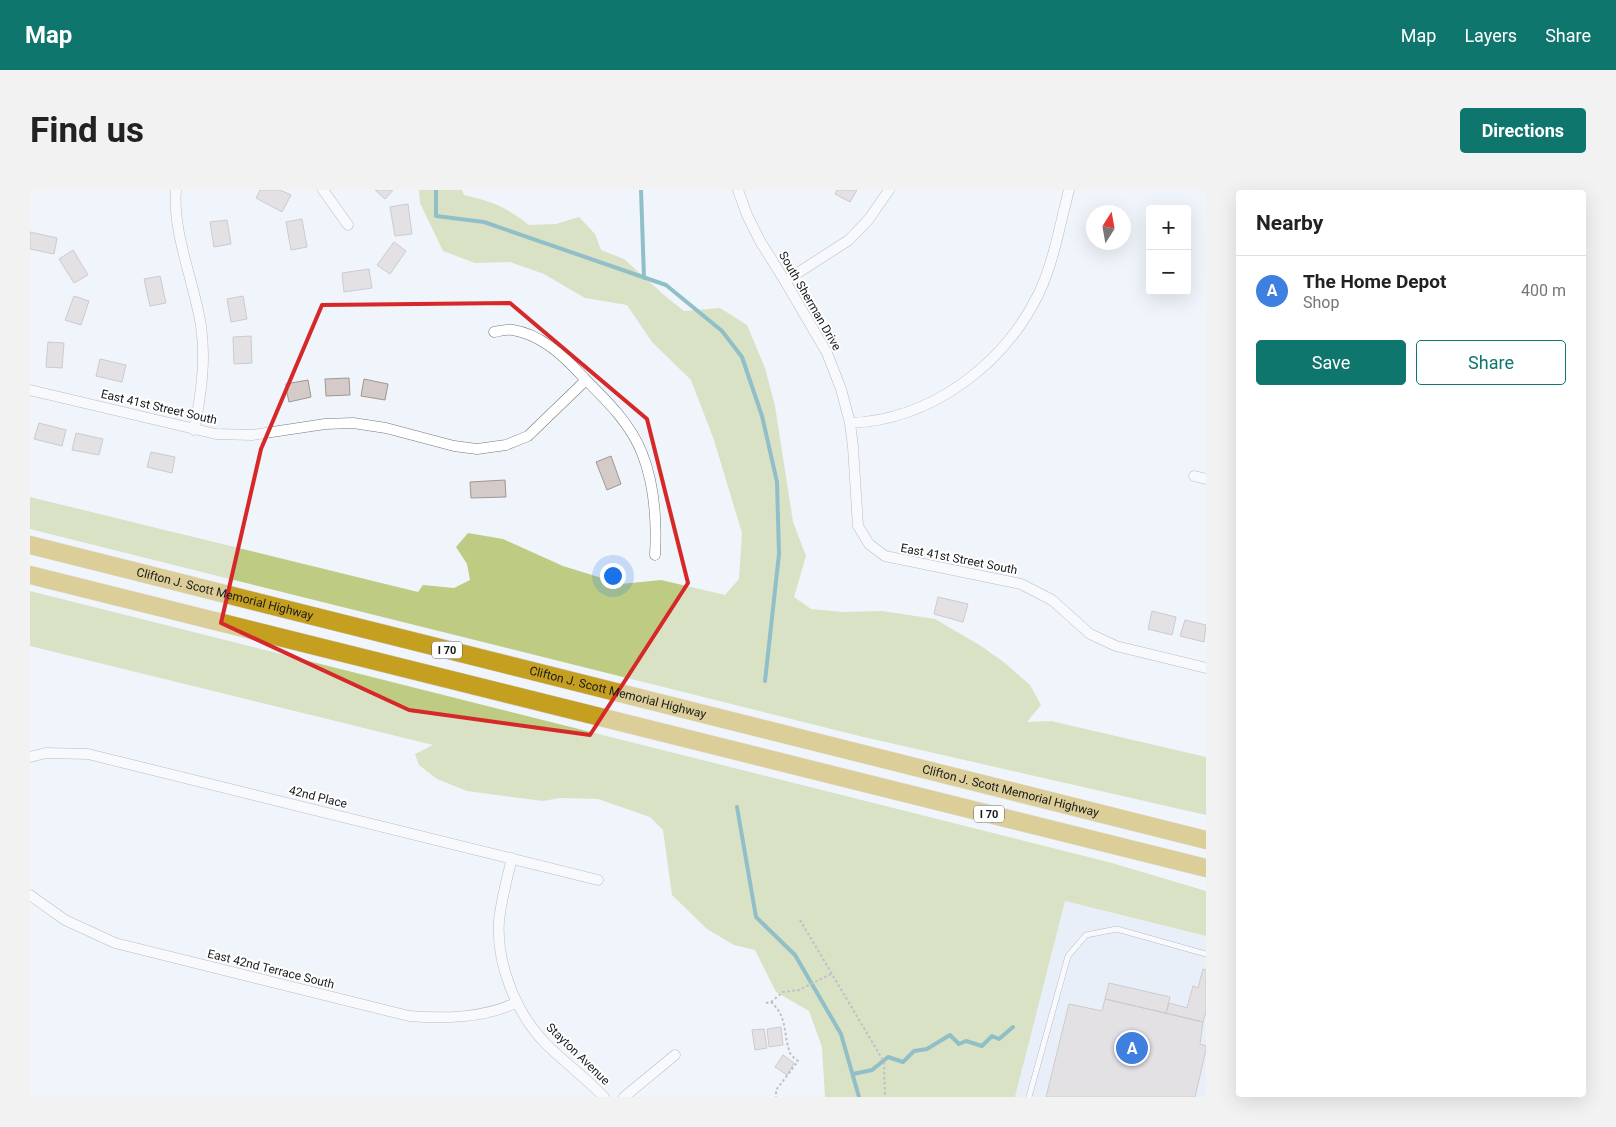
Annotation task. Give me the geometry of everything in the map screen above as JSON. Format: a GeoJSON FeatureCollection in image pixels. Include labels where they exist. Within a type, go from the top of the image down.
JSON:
{"type":"FeatureCollection","features":[{"type":"Feature","properties":{"kind":"highway","name":"Clifton J. Scott Memorial Highway"},"geometry":{"type":"LineString","coordinates":[[30,546],[1206,840]]}},
{"type":"Feature","properties":{"kind":"highway","name":"I 70"},"geometry":{"type":"LineString","coordinates":[[30,575],[1206,868]]}},
{"type":"Feature","properties":{"kind":"highway"},"geometry":{"type":"LineString","coordinates":[[1180,833],[1206,834]]}},
{"type":"Feature","properties":{"kind":"street"},"geometry":{"type":"LineString","coordinates":[[176,190],[178,222],[201,326],[202,390],[194,430]]}},
{"type":"Feature","properties":{"kind":"street"},"geometry":{"type":"LineString","coordinates":[[323,190],[348,225]]}},
{"type":"Feature","properties":{"kind":"street","name":"South Sherman Drive"},"geometry":{"type":"LineString","coordinates":[[738,190],[747,216],[826,352],[841,389],[854,447],[858,526],[869,544]]}},
{"type":"Feature","properties":{"kind":"street"},"geometry":{"type":"LineString","coordinates":[[785,281],[849,240],[870,219],[889,190]]}},
{"type":"Feature","properties":{"kind":"street"},"geometry":{"type":"LineString","coordinates":[[850,423],[870,422],[922,408],[945,395],[991,361],[1025,318],[1039,291],[1050,262],[1069,190]]}},
{"type":"Feature","properties":{"kind":"street"},"geometry":{"type":"LineString","coordinates":[[494,332],[510,329],[523,332],[546,344],[562,355],[618,413],[642,453],[654,502],[655,554]]}},
{"type":"Feature","properties":{"kind":"street","name":"East 41st Street South"},"geometry":{"type":"LineString","coordinates":[[30,390],[216,434],[252,434],[325,424],[353,423],[386,428],[454,446],[477,450],[506,446],[528,436],[586,380]]}},
{"type":"Feature","properties":{"kind":"street"},"geometry":{"type":"LineString","coordinates":[[1194,476],[1206,479]]}},
{"type":"Feature","properties":{"kind":"street","name":"East 41st Street South"},"geometry":{"type":"LineString","coordinates":[[869,544],[885,556],[1021,584],[1052,600],[1090,634],[1116,646],[1206,668]]}},
{"type":"Feature","properties":{"kind":"street","name":"42nd Place"},"geometry":{"type":"LineString","coordinates":[[30,757],[46,754],[88,754],[598,880]]}},
{"type":"Feature","properties":{"kind":"street","name":"Stayton Avenue"},"geometry":{"type":"LineString","coordinates":[[512,858],[499,922],[502,959],[507,978],[517,1002],[529,1022],[545,1042],[604,1097]]}},
{"type":"Feature","properties":{"kind":"street","name":"East 42nd Terrace South"},"geometry":{"type":"LineString","coordinates":[[30,895],[65,920],[115,942],[409,1016],[439,1018],[463,1016],[502,1008],[517,1002]]}},
{"type":"Feature","properties":{"kind":"street"},"geometry":{"type":"LineString","coordinates":[[624,1097],[675,1055]]}},
{"type":"Feature","properties":{"kind":"lane"},"geometry":{"type":"LineString","coordinates":[[1029,1097],[1068,956],[1086,935],[1117,929],[1206,954]]}},
{"type":"Feature","properties":{"kind":"path"},"geometry":{"type":"LineString","coordinates":[[800,920],[884,1062],[885,1097]]}},
{"type":"Feature","properties":{"kind":"path"},"geometry":{"type":"LineString","coordinates":[[766,1003],[783,992],[799,990],[831,974]]}},
{"type":"Feature","properties":{"kind":"path"},"geometry":{"type":"LineString","coordinates":[[770,1002],[784,1021],[790,1054],[798,1062],[776,1090],[776,1097]]}},
{"type":"Feature","properties":{"kind":"highlighted area"},"geometry":{"type":"Polygon","coordinates":[[[510,303],[647,419],[688,583],[590,735],[409,710],[221,623],[261,449],[322,305],[510,303]]]}},
{"type":"Feature","properties":{"kind":"shaded area"},"geometry":{"type":"Polygon","coordinates":[[[1065,901],[1206,936],[1206,1097],[1015,1097],[1065,901]]]}},
{"type":"Feature","properties":{"kind":"green space"},"geometry":{"type":"Polygon","coordinates":[[[419,190],[462,190],[464,195],[498,206],[513,213],[529,225],[556,224],[579,217],[595,234],[601,250],[624,259],[684,311],[720,308],[747,325],[765,368],[775,406],[793,522],[806,556],[794,597],[811,609],[843,612],[882,611],[935,619],[981,646],[1005,663],[1030,685],[1041,705],[1027,722],[1051,721],[1206,757],[1206,815],[855,735],[30,529],[30,497],[418,592],[423,585],[454,588],[470,580],[467,564],[456,547],[468,533],[503,539],[563,566],[621,584],[661,580],[725,595],[739,579],[742,533],[714,440],[691,380],[652,342],[627,305],[585,298],[544,274],[510,262],[475,263],[443,251],[420,203],[419,190]]]}},
{"type":"Feature","properties":{"kind":"green space"},"geometry":{"type":"Polygon","coordinates":[[[30,591],[1112,863],[1206,891],[1206,936],[1065,901],[1015,1097],[825,1097],[822,1047],[809,1011],[776,992],[755,950],[734,945],[707,929],[672,895],[663,830],[650,817],[598,799],[560,798],[543,801],[467,791],[437,779],[419,765],[415,754],[433,745],[30,646],[30,591]]]}},
{"type":"Feature","properties":{"kind":"building"},"geometry":{"type":"Polygon","coordinates":[[[260,190],[280,190],[291,195],[282,212],[256,198],[260,190]]]}},
{"type":"Feature","properties":{"kind":"building"},"geometry":{"type":"Polygon","coordinates":[[[375,190],[393,190],[385,199],[375,190]]]}},
{"type":"Feature","properties":{"kind":"building"},"geometry":{"type":"Polygon","coordinates":[[[837,190],[857,190],[850,202],[835,194],[837,190]]]}},
{"type":"Feature","properties":{"kind":"building"},"geometry":{"type":"Polygon","coordinates":[[[408,204],[412,234],[395,236],[390,207],[408,204]]]}},
{"type":"Feature","properties":{"kind":"building"},"geometry":{"type":"Polygon","coordinates":[[[302,219],[307,247],[291,250],[286,222],[302,219]]]}},
{"type":"Feature","properties":{"kind":"building"},"geometry":{"type":"Polygon","coordinates":[[[227,220],[231,244],[214,247],[210,222],[227,220]]]}},
{"type":"Feature","properties":{"kind":"building"},"geometry":{"type":"Polygon","coordinates":[[[30,232],[57,238],[54,254],[30,249],[30,232]]]}},
{"type":"Feature","properties":{"kind":"building"},"geometry":{"type":"Polygon","coordinates":[[[394,242],[406,251],[390,274],[377,265],[394,242]]]}},
{"type":"Feature","properties":{"kind":"building"},"geometry":{"type":"Polygon","coordinates":[[[73,250],[88,275],[74,283],[59,259],[73,250]]]}},
{"type":"Feature","properties":{"kind":"building"},"geometry":{"type":"Polygon","coordinates":[[[369,269],[372,288],[344,292],[342,273],[369,269]]]}},
{"type":"Feature","properties":{"kind":"building"},"geometry":{"type":"Polygon","coordinates":[[[160,276],[166,303],[150,306],[144,279],[160,276]]]}},
{"type":"Feature","properties":{"kind":"building"},"geometry":{"type":"Polygon","coordinates":[[[74,296],[89,301],[81,325],[65,320],[74,296]]]}},
{"type":"Feature","properties":{"kind":"building"},"geometry":{"type":"Polygon","coordinates":[[[243,296],[247,319],[231,322],[227,299],[243,296]]]}},
{"type":"Feature","properties":{"kind":"building"},"geometry":{"type":"Polygon","coordinates":[[[251,336],[252,363],[234,364],[233,337],[251,336]]]}},
{"type":"Feature","properties":{"kind":"building"},"geometry":{"type":"Polygon","coordinates":[[[48,342],[64,343],[62,368],[46,367],[48,342]]]}},
{"type":"Feature","properties":{"kind":"building"},"geometry":{"type":"Polygon","coordinates":[[[100,359],[126,365],[122,382],[96,376],[100,359]]]}},
{"type":"Feature","properties":{"kind":"building"},"geometry":{"type":"Polygon","coordinates":[[[349,378],[350,395],[326,396],[325,379],[349,378]]]}},
{"type":"Feature","properties":{"kind":"building"},"geometry":{"type":"Polygon","coordinates":[[[364,379],[388,384],[385,400],[361,396],[364,379]]]}},
{"type":"Feature","properties":{"kind":"building"},"geometry":{"type":"Polygon","coordinates":[[[308,380],[311,397],[289,402],[285,384],[308,380]]]}},
{"type":"Feature","properties":{"kind":"building"},"geometry":{"type":"Polygon","coordinates":[[[39,423],[66,430],[62,446],[34,439],[39,423]]]}},
{"type":"Feature","properties":{"kind":"building"},"geometry":{"type":"Polygon","coordinates":[[[76,433],[103,439],[99,455],[72,450],[76,433]]]}},
{"type":"Feature","properties":{"kind":"building"},"geometry":{"type":"Polygon","coordinates":[[[151,452],[175,457],[172,473],[147,467],[151,452]]]}},
{"type":"Feature","properties":{"kind":"building"},"geometry":{"type":"Polygon","coordinates":[[[611,456],[621,484],[607,490],[596,462],[611,456]]]}},
{"type":"Feature","properties":{"kind":"building"},"geometry":{"type":"Polygon","coordinates":[[[505,480],[506,497],[471,498],[470,482],[505,480]]]}},
{"type":"Feature","properties":{"kind":"building"},"geometry":{"type":"Polygon","coordinates":[[[938,597],[968,604],[963,622],[934,614],[938,597]]]}},
{"type":"Feature","properties":{"kind":"building"},"geometry":{"type":"Polygon","coordinates":[[[1152,611],[1176,617],[1172,635],[1148,629],[1152,611]]]}},
{"type":"Feature","properties":{"kind":"building"},"geometry":{"type":"Polygon","coordinates":[[[1185,620],[1206,625],[1204,642],[1180,636],[1185,620]]]}},
{"type":"Feature","properties":{"kind":"building"},"geometry":{"type":"Polygon","coordinates":[[[1203,969],[1206,970],[1206,1012],[1203,1022],[1166,1013],[1169,1003],[1187,1008],[1193,986],[1198,988],[1203,969]]]}},
{"type":"Feature","properties":{"kind":"building"},"geometry":{"type":"Polygon","coordinates":[[[1109,983],[1170,997],[1166,1013],[1105,999],[1109,983]]]}},
{"type":"Feature","properties":{"kind":"building"},"geometry":{"type":"Polygon","coordinates":[[[1105,999],[1203,1022],[1200,1044],[1206,1046],[1206,1050],[1195,1097],[1046,1097],[1069,1004],[1102,1011],[1105,999]]]}},
{"type":"Feature","properties":{"kind":"building"},"geometry":{"type":"Polygon","coordinates":[[[781,1027],[783,1045],[769,1047],[767,1029],[781,1027]]]}},
{"type":"Feature","properties":{"kind":"building"},"geometry":{"type":"Polygon","coordinates":[[[764,1029],[767,1048],[755,1050],[752,1030],[764,1029]]]}},
{"type":"Feature","properties":{"kind":"building"},"geometry":{"type":"Polygon","coordinates":[[[783,1055],[794,1063],[787,1075],[775,1067],[783,1055]]]}},
{"type":"Feature","properties":{"kind":"waterway"},"geometry":{"type":"LineString","coordinates":[[436,190],[436,216],[484,222],[666,285],[722,331],[742,357],[762,416],[777,482],[779,554],[765,681]]}},
{"type":"Feature","properties":{"kind":"waterway"},"geometry":{"type":"LineString","coordinates":[[641,190],[644,278]]}},
{"type":"Feature","properties":{"kind":"waterway"},"geometry":{"type":"LineString","coordinates":[[737,807],[756,917],[795,955],[841,1034],[859,1097]]}},
{"type":"Feature","properties":{"kind":"waterway"},"geometry":{"type":"LineString","coordinates":[[853,1074],[872,1070],[888,1057],[903,1062],[914,1051],[927,1049],[950,1035],[959,1044],[966,1041],[982,1046],[992,1036],[999,1039],[1013,1027]]}},
{"type":"Feature","properties":{"kind":"place","name":"The Home Depot"},"geometry":{"type":"Point","coordinates":[1132,1048]}}]}
